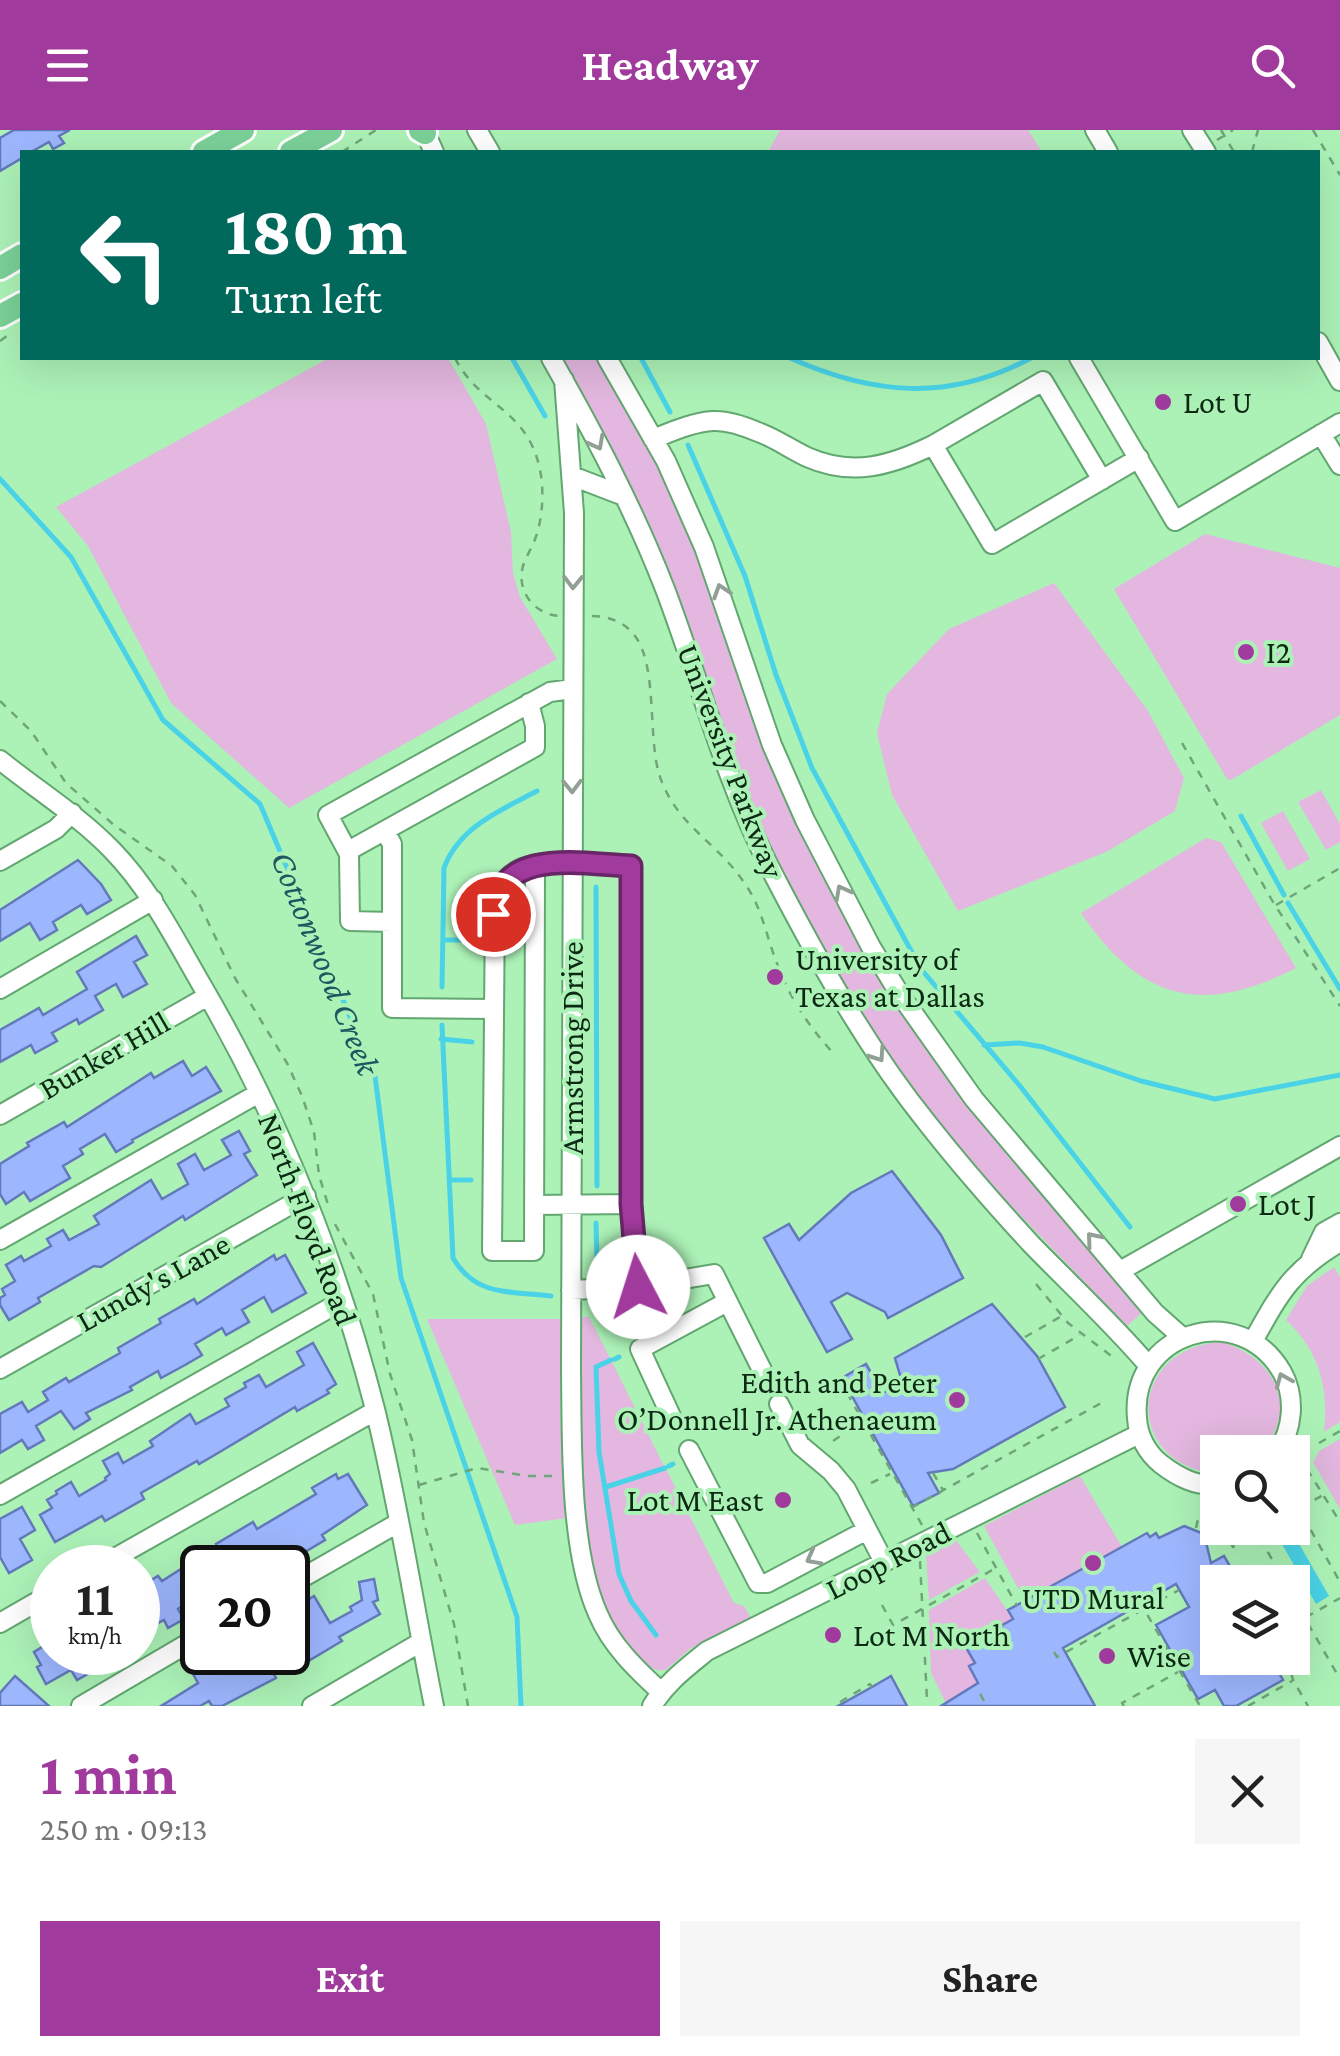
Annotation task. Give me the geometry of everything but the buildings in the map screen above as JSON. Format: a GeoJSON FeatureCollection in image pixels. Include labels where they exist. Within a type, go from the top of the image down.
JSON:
{"type":"FeatureCollection","features":[{"type":"Feature","properties":{"kind":"main road"},"geometry":{"type":"LineString","coordinates":[[208,150],[243,130]]}},
{"type":"Feature","properties":{"kind":"main road"},"geometry":{"type":"LineString","coordinates":[[295,150],[331,130]]}},
{"type":"Feature","properties":{"kind":"street"},"geometry":{"type":"LineString","coordinates":[[1320,345],[1340,380]]}},
{"type":"Feature","properties":{"kind":"street","name":"University Parkway"},"geometry":{"type":"LineString","coordinates":[[552,360],[624,496],[664,588],[735,790],[759,844],[856,1022],[947,1148],[1148,1365]]}},
{"type":"Feature","properties":{"kind":"street","name":"University Parkway"},"geometry":{"type":"LineString","coordinates":[[607,360],[653,439],[716,576],[772,745],[805,820],[871,947],[974,1099],[1155,1312],[1182,1337]]}},
{"type":"Feature","properties":{"kind":"street"},"geometry":{"type":"LineString","coordinates":[[1081,360],[1175,521],[1340,423]]}},
{"type":"Feature","properties":{"kind":"street","name":"Armstrong Drive"},"geometry":{"type":"LineString","coordinates":[[564,380],[572,476],[574,1476],[582,1560],[598,1615],[656,1699]]}},
{"type":"Feature","properties":{"kind":"street"},"geometry":{"type":"LineString","coordinates":[[653,439],[712,421],[738,424],[768,435],[806,457],[834,467],[862,470],[896,464],[933,446],[1043,381],[1102,480]]}},
{"type":"Feature","properties":{"kind":"street"},"geometry":{"type":"LineString","coordinates":[[1322,434],[1340,465]]}},
{"type":"Feature","properties":{"kind":"street"},"geometry":{"type":"LineString","coordinates":[[933,446],[992,544],[1139,458]]}},
{"type":"Feature","properties":{"kind":"street"},"geometry":{"type":"LineString","coordinates":[[572,476],[624,496]]}},
{"type":"Feature","properties":{"kind":"street"},"geometry":{"type":"LineString","coordinates":[[392,922],[350,921],[348,851],[328,815],[550,692],[572,689]]}},
{"type":"Feature","properties":{"kind":"street"},"geometry":{"type":"LineString","coordinates":[[348,851],[536,747],[529,704]]}},
{"type":"Feature","properties":{"kind":"street","name":"North Floyd Road"},"geometry":{"type":"LineString","coordinates":[[0,760],[113,850],[153,900],[259,1093],[306,1196],[375,1412],[434,1706]]}},
{"type":"Feature","properties":{"kind":"street"},"geometry":{"type":"LineString","coordinates":[[0,861],[72,814]]}},
{"type":"Feature","properties":{"kind":"street"},"geometry":{"type":"LineString","coordinates":[[385,830],[392,844],[392,1008],[493,1008]]}},
{"type":"Feature","properties":{"kind":"street"},"geometry":{"type":"LineString","coordinates":[[535,865],[534,1251],[492,1251],[495,899],[503,882],[519,870],[535,865],[631,866],[631,1204],[638,1287]]}},
{"type":"Feature","properties":{"kind":"street"},"geometry":{"type":"LineString","coordinates":[[0,989],[153,900]]}},
{"type":"Feature","properties":{"kind":"street","name":"Bunker Hill"},"geometry":{"type":"LineString","coordinates":[[0,1115],[208,996]]}},
{"type":"Feature","properties":{"kind":"street"},"geometry":{"type":"LineString","coordinates":[[0,1240],[259,1093]]}},
{"type":"Feature","properties":{"kind":"street"},"geometry":{"type":"LineString","coordinates":[[1120,1271],[1340,1146]]}},
{"type":"Feature","properties":{"kind":"street","name":"Lundy's Lane"},"geometry":{"type":"LineString","coordinates":[[0,1370],[306,1196]]}},
{"type":"Feature","properties":{"kind":"street"},"geometry":{"type":"LineString","coordinates":[[534,1205],[631,1204]]}},
{"type":"Feature","properties":{"kind":"street"},"geometry":{"type":"LineString","coordinates":[[1312,1259],[1324,1232],[1340,1222]]}},
{"type":"Feature","properties":{"kind":"street"},"geometry":{"type":"LineString","coordinates":[[1252,1341],[1289,1280],[1312,1259],[1340,1242]]}},
{"type":"Feature","properties":{"kind":"street"},"geometry":{"type":"LineString","coordinates":[[571,1290],[638,1287],[714,1274],[762,1370]]}},
{"type":"Feature","properties":{"kind":"street"},"geometry":{"type":"LineString","coordinates":[[0,1496],[342,1301]]}},
{"type":"Feature","properties":{"kind":"street"},"geometry":{"type":"LineString","coordinates":[[671,1416],[640,1349],[726,1302]]}},
{"type":"Feature","properties":{"kind":"street"},"geometry":{"type":"LineString","coordinates":[[1200,1484],[1178,1478],[1155,1460],[1138,1434],[1138,1390],[1148,1365],[1182,1337],[1218,1332],[1252,1341],[1278,1366],[1291,1400],[1290,1425],[1285,1435]]}},
{"type":"Feature","properties":{"kind":"street"},"geometry":{"type":"LineString","coordinates":[[779,1404],[800,1445],[846,1488],[884,1562]]}},
{"type":"Feature","properties":{"kind":"street"},"geometry":{"type":"LineString","coordinates":[[138,1545],[375,1412]]}},
{"type":"Feature","properties":{"kind":"street","name":"Loop Road"},"geometry":{"type":"LineString","coordinates":[[656,1699],[707,1651],[1138,1434]]}},
{"type":"Feature","properties":{"kind":"street"},"geometry":{"type":"LineString","coordinates":[[689,1450],[758,1583],[767,1582],[866,1530]]}},
{"type":"Feature","properties":{"kind":"street"},"geometry":{"type":"LineString","coordinates":[[310,1573],[398,1523]]}},
{"type":"Feature","properties":{"kind":"street"},"geometry":{"type":"LineString","coordinates":[[0,1623],[30,1605]]}},
{"type":"Feature","properties":{"kind":"street"},"geometry":{"type":"LineString","coordinates":[[312,1706],[421,1642]]}},
{"type":"Feature","properties":{"kind":"street"},"geometry":{"type":"LineString","coordinates":[[81,1706],[180,1648]]}},
{"type":"Feature","properties":{"kind":"path"},"geometry":{"type":"LineString","coordinates":[[345,150],[377,130]]}},
{"type":"Feature","properties":{"kind":"path"},"geometry":{"type":"LineString","coordinates":[[1221,130],[1232,150]]}},
{"type":"Feature","properties":{"kind":"path"},"geometry":{"type":"LineString","coordinates":[[1224,136],[1233,130]]}},
{"type":"Feature","properties":{"kind":"path"},"geometry":{"type":"LineString","coordinates":[[1313,130],[1340,174]]}},
{"type":"Feature","properties":{"kind":"path"},"geometry":{"type":"LineString","coordinates":[[0,341],[8,323]]}},
{"type":"Feature","properties":{"kind":"path"},"geometry":{"type":"LineString","coordinates":[[458,360],[477,386],[516,420],[532,446],[542,501],[537,536],[521,572],[522,584],[532,604],[550,615],[564,616]]}},
{"type":"Feature","properties":{"kind":"path"},"geometry":{"type":"LineString","coordinates":[[582,616],[604,616],[618,621],[637,639],[646,663],[656,758],[668,797],[684,821],[746,884],[760,910],[792,999],[835,1055]]}},
{"type":"Feature","properties":{"kind":"path"},"geometry":{"type":"LineString","coordinates":[[1182,743],[1275,906],[1340,1006]]}},
{"type":"Feature","properties":{"kind":"path"},"geometry":{"type":"LineString","coordinates":[[1275,906],[1340,868]]}},
{"type":"Feature","properties":{"kind":"path"},"geometry":{"type":"LineString","coordinates":[[1036,1284],[1061,1316],[1114,1358]]}},
{"type":"Feature","properties":{"kind":"path"},"geometry":{"type":"LineString","coordinates":[[1025,1337],[1061,1316]]}},
{"type":"Feature","properties":{"kind":"path"},"geometry":{"type":"LineString","coordinates":[[1038,1359],[1082,1335]]}},
{"type":"Feature","properties":{"kind":"path"},"geometry":{"type":"LineString","coordinates":[[847,1393],[925,1531]]}},
{"type":"Feature","properties":{"kind":"path"},"geometry":{"type":"LineString","coordinates":[[911,1508],[1102,1402]]}},
{"type":"Feature","properties":{"kind":"path"},"geometry":{"type":"LineString","coordinates":[[833,1441],[863,1420]]}},
{"type":"Feature","properties":{"kind":"path"},"geometry":{"type":"LineString","coordinates":[[393,1426],[407,1423]]}},
{"type":"Feature","properties":{"kind":"path"},"geometry":{"type":"LineString","coordinates":[[1318,1444],[1340,1431]]}},
{"type":"Feature","properties":{"kind":"path"},"geometry":{"type":"LineString","coordinates":[[416,1486],[477,1468],[528,1476],[574,1476]]}},
{"type":"Feature","properties":{"kind":"path"},"geometry":{"type":"LineString","coordinates":[[871,1483],[892,1473]]}},
{"type":"Feature","properties":{"kind":"path"},"geometry":{"type":"LineString","coordinates":[[933,1473],[944,1492]]}},
{"type":"Feature","properties":{"kind":"path"},"geometry":{"type":"LineString","coordinates":[[1310,1475],[1340,1522]]}},
{"type":"Feature","properties":{"kind":"path"},"geometry":{"type":"LineString","coordinates":[[1310,1503],[1324,1495]]}},
{"type":"Feature","properties":{"kind":"path"},"geometry":{"type":"LineString","coordinates":[[1196,1528],[1198,1520]]}},
{"type":"Feature","properties":{"kind":"path"},"geometry":{"type":"LineString","coordinates":[[974,1527],[1017,1606]]}},
{"type":"Feature","properties":{"kind":"path"},"geometry":{"type":"LineString","coordinates":[[1310,1529],[1340,1582]]}},
{"type":"Feature","properties":{"kind":"path"},"geometry":{"type":"LineString","coordinates":[[920,1554],[927,1700]]}},
{"type":"Feature","properties":{"kind":"path"},"geometry":{"type":"LineString","coordinates":[[882,1605],[893,1625],[996,1568]]}},
{"type":"Feature","properties":{"kind":"path"},"geometry":{"type":"LineString","coordinates":[[1054,1652],[1057,1657],[1179,1590]]}},
{"type":"Feature","properties":{"kind":"path"},"geometry":{"type":"LineString","coordinates":[[1310,1615],[1340,1598]]}},
{"type":"Feature","properties":{"kind":"path"},"geometry":{"type":"LineString","coordinates":[[1144,1609],[1200,1706]]}},
{"type":"Feature","properties":{"kind":"path"},"geometry":{"type":"LineString","coordinates":[[1310,1627],[1340,1680]]}},
{"type":"Feature","properties":{"kind":"path"},"geometry":{"type":"LineString","coordinates":[[1124,1706],[1122,1703],[1180,1671]]}},
{"type":"Feature","properties":{"kind":"path"},"geometry":{"type":"LineString","coordinates":[[1292,1675],[1308,1706]]}},
{"type":"Feature","properties":{"kind":"path"},"geometry":{"type":"LineString","coordinates":[[1248,1706],[1293,1680]]}},
{"type":"Feature","properties":{"kind":"path"},"geometry":{"type":"LineString","coordinates":[[840,1702],[870,1684],[872,1687]]}},
{"type":"Feature","properties":{"kind":"path"},"geometry":{"type":"LineString","coordinates":[[980,1694],[987,1706]]}},
{"type":"Feature","properties":{"kind":"shaded area"},"geometry":{"type":"Polygon","coordinates":[[[780,130],[1028,130],[1041,150],[769,150],[780,130]]]}},
{"type":"Feature","properties":{"kind":"shaded area"},"geometry":{"type":"Polygon","coordinates":[[[325,360],[449,360],[486,424],[511,532],[513,573],[520,597],[557,659],[289,808],[171,703],[88,546],[56,507],[325,360]]]}},
{"type":"Feature","properties":{"kind":"shaded area"},"geometry":{"type":"Polygon","coordinates":[[[560,360],[599,360],[656,460],[709,578],[769,756],[808,845],[891,997],[974,1112],[1145,1310],[1127,1326],[966,1159],[900,1073],[846,989],[772,857],[560,360]]]}},
{"type":"Feature","properties":{"kind":"shaded area","name":"I2"},"geometry":{"type":"Polygon","coordinates":[[[1205,534],[1340,568],[1340,715],[1231,780],[1114,589],[1205,534]]]}},
{"type":"Feature","properties":{"kind":"shaded area"},"geometry":{"type":"Polygon","coordinates":[[[1054,583],[1148,711],[1184,778],[1175,811],[1106,852],[958,911],[892,795],[877,733],[887,694],[949,629],[1054,583]]]}},
{"type":"Feature","properties":{"kind":"shaded area"},"geometry":{"type":"Polygon","coordinates":[[[1321,790],[1340,824],[1340,842],[1326,850],[1298,802],[1321,790]]]}},
{"type":"Feature","properties":{"kind":"shaded area"},"geometry":{"type":"Polygon","coordinates":[[[1283,811],[1310,859],[1288,871],[1261,823],[1283,811]]]}},
{"type":"Feature","properties":{"kind":"shaded area"},"geometry":{"type":"Polygon","coordinates":[[[1206,838],[1221,842],[1296,968],[1231,992],[1202,995],[1176,991],[1151,982],[1127,965],[1081,913],[1206,838]]]}},
{"type":"Feature","properties":{"kind":"shaded area"},"geometry":{"type":"Polygon","coordinates":[[[1334,1267],[1340,1277],[1340,1422],[1324,1432],[1325,1400],[1319,1371],[1307,1344],[1286,1320],[1307,1286],[1334,1267]]]}},
{"type":"Feature","properties":{"kind":"shaded area"},"geometry":{"type":"Polygon","coordinates":[[[579,1317],[589,1317],[610,1358],[598,1366],[612,1362],[664,1466],[653,1474],[666,1469],[734,1603],[744,1606],[751,1618],[690,1649],[666,1670],[652,1668],[626,1643],[613,1625],[597,1586],[583,1488],[579,1317]]]}},
{"type":"Feature","properties":{"kind":"shaded area"},"geometry":{"type":"Polygon","coordinates":[[[427,1319],[561,1319],[560,1419],[567,1518],[515,1525],[427,1319]]]}},
{"type":"Feature","properties":{"kind":"shaded area"},"geometry":{"type":"Polygon","coordinates":[[[1221,1342],[1240,1349],[1267,1371],[1280,1401],[1273,1435],[1200,1435],[1200,1470],[1186,1466],[1165,1450],[1152,1429],[1148,1406],[1154,1384],[1168,1364],[1190,1349],[1221,1342]]]}},
{"type":"Feature","properties":{"kind":"shaded area"},"geometry":{"type":"Polygon","coordinates":[[[1340,1439],[1340,1509],[1313,1462],[1319,1451],[1340,1439]]]}},
{"type":"Feature","properties":{"kind":"shaded area"},"geometry":{"type":"Polygon","coordinates":[[[1080,1476],[1122,1547],[1025,1601],[984,1526],[1080,1476]]]}},
{"type":"Feature","properties":{"kind":"shaded area"},"geometry":{"type":"Polygon","coordinates":[[[955,1539],[980,1572],[929,1600],[926,1554],[955,1539]]]}},
{"type":"Feature","properties":{"kind":"shaded area"},"geometry":{"type":"Polygon","coordinates":[[[985,1578],[1013,1619],[965,1646],[975,1663],[969,1666],[979,1683],[946,1703],[931,1673],[929,1610],[985,1578]]]}},
{"type":"Feature","properties":{"kind":"water"},"geometry":{"type":"Polygon","coordinates":[[[1283,1545],[1300,1545],[1329,1596],[1316,1604],[1310,1593],[1310,1565],[1294,1565],[1283,1545]]]}},
{"type":"Feature","properties":{"kind":"waterway"},"geometry":{"type":"LineString","coordinates":[[513,360],[545,416]]}},
{"type":"Feature","properties":{"kind":"waterway"},"geometry":{"type":"LineString","coordinates":[[642,360],[670,412]]}},
{"type":"Feature","properties":{"kind":"waterway"},"geometry":{"type":"LineString","coordinates":[[795,360],[851,380],[911,388],[970,382],[1027,360]]}},
{"type":"Feature","properties":{"kind":"waterway"},"geometry":{"type":"LineString","coordinates":[[688,445],[745,576],[776,675],[812,768],[921,969],[1020,1086],[1130,1227]]}},
{"type":"Feature","properties":{"kind":"waterway","name":"Cottonwood Creek"},"geometry":{"type":"LineString","coordinates":[[0,479],[71,557],[163,720],[260,804],[375,1076],[401,1278],[517,1617],[521,1706]]}},
{"type":"Feature","properties":{"kind":"waterway"},"geometry":{"type":"LineString","coordinates":[[442,987],[444,868],[460,841],[483,821],[537,791]]}},
{"type":"Feature","properties":{"kind":"waterway"},"geometry":{"type":"LineString","coordinates":[[1241,816],[1284,895]]}},
{"type":"Feature","properties":{"kind":"waterway"},"geometry":{"type":"LineString","coordinates":[[596,887],[597,1186]]}},
{"type":"Feature","properties":{"kind":"waterway"},"geometry":{"type":"LineString","coordinates":[[1288,903],[1340,989]]}},
{"type":"Feature","properties":{"kind":"waterway"},"geometry":{"type":"LineString","coordinates":[[443,940],[472,940]]}},
{"type":"Feature","properties":{"kind":"waterway"},"geometry":{"type":"LineString","coordinates":[[442,1025],[453,1258],[462,1271],[483,1286],[551,1296]]}},
{"type":"Feature","properties":{"kind":"waterway"},"geometry":{"type":"LineString","coordinates":[[441,1039],[472,1042]]}},
{"type":"Feature","properties":{"kind":"waterway"},"geometry":{"type":"LineString","coordinates":[[984,1045],[1020,1043],[1043,1047],[1141,1081],[1215,1099],[1340,1075]]}},
{"type":"Feature","properties":{"kind":"waterway"},"geometry":{"type":"LineString","coordinates":[[449,1180],[471,1180]]}},
{"type":"Feature","properties":{"kind":"waterway"},"geometry":{"type":"LineString","coordinates":[[596,1223],[597,1262]]}},
{"type":"Feature","properties":{"kind":"waterway"},"geometry":{"type":"LineString","coordinates":[[615,1359],[619,1357]]}},
{"type":"Feature","properties":{"kind":"waterway"},"geometry":{"type":"LineString","coordinates":[[611,1360],[596,1367],[599,1452],[619,1574],[631,1601],[656,1635]]}},
{"type":"Feature","properties":{"kind":"waterway"},"geometry":{"type":"LineString","coordinates":[[669,1466],[673,1464]]}},
{"type":"Feature","properties":{"kind":"waterway"},"geometry":{"type":"LineString","coordinates":[[606,1487],[665,1468]]}},
{"type":"Feature","properties":{"kind":"place","name":"Lot U"},"geometry":{"type":"Point","coordinates":[1163,402]}},
{"type":"Feature","properties":{"kind":"place","name":"I2"},"geometry":{"type":"Point","coordinates":[1246,652]}},
{"type":"Feature","properties":{"kind":"place","name":"University of Texas at Dallas"},"geometry":{"type":"Point","coordinates":[775,977]}},
{"type":"Feature","properties":{"kind":"place","name":"Lot J"},"geometry":{"type":"Point","coordinates":[1238,1204]}},
{"type":"Feature","properties":{"kind":"place","name":"Edith and Peter O’Donnell Jr. Athenaeum"},"geometry":{"type":"Point","coordinates":[957,1400]}},
{"type":"Feature","properties":{"kind":"place","name":"Lot M East"},"geometry":{"type":"Point","coordinates":[783,1500]}},
{"type":"Feature","properties":{"kind":"place","name":"UTD Mural"},"geometry":{"type":"Point","coordinates":[1093,1563]}},
{"type":"Feature","properties":{"kind":"place","name":"Lot M North"},"geometry":{"type":"Point","coordinates":[833,1635]}},
{"type":"Feature","properties":{"kind":"place","name":"Wise"},"geometry":{"type":"Point","coordinates":[1107,1656]}},
{"type":"Feature","properties":{"kind":"route"},"geometry":{"type":"LineString","coordinates":[[493,914],[503,882],[519,870],[546,864],[631,866],[631,1204],[638,1287]]}}]}
